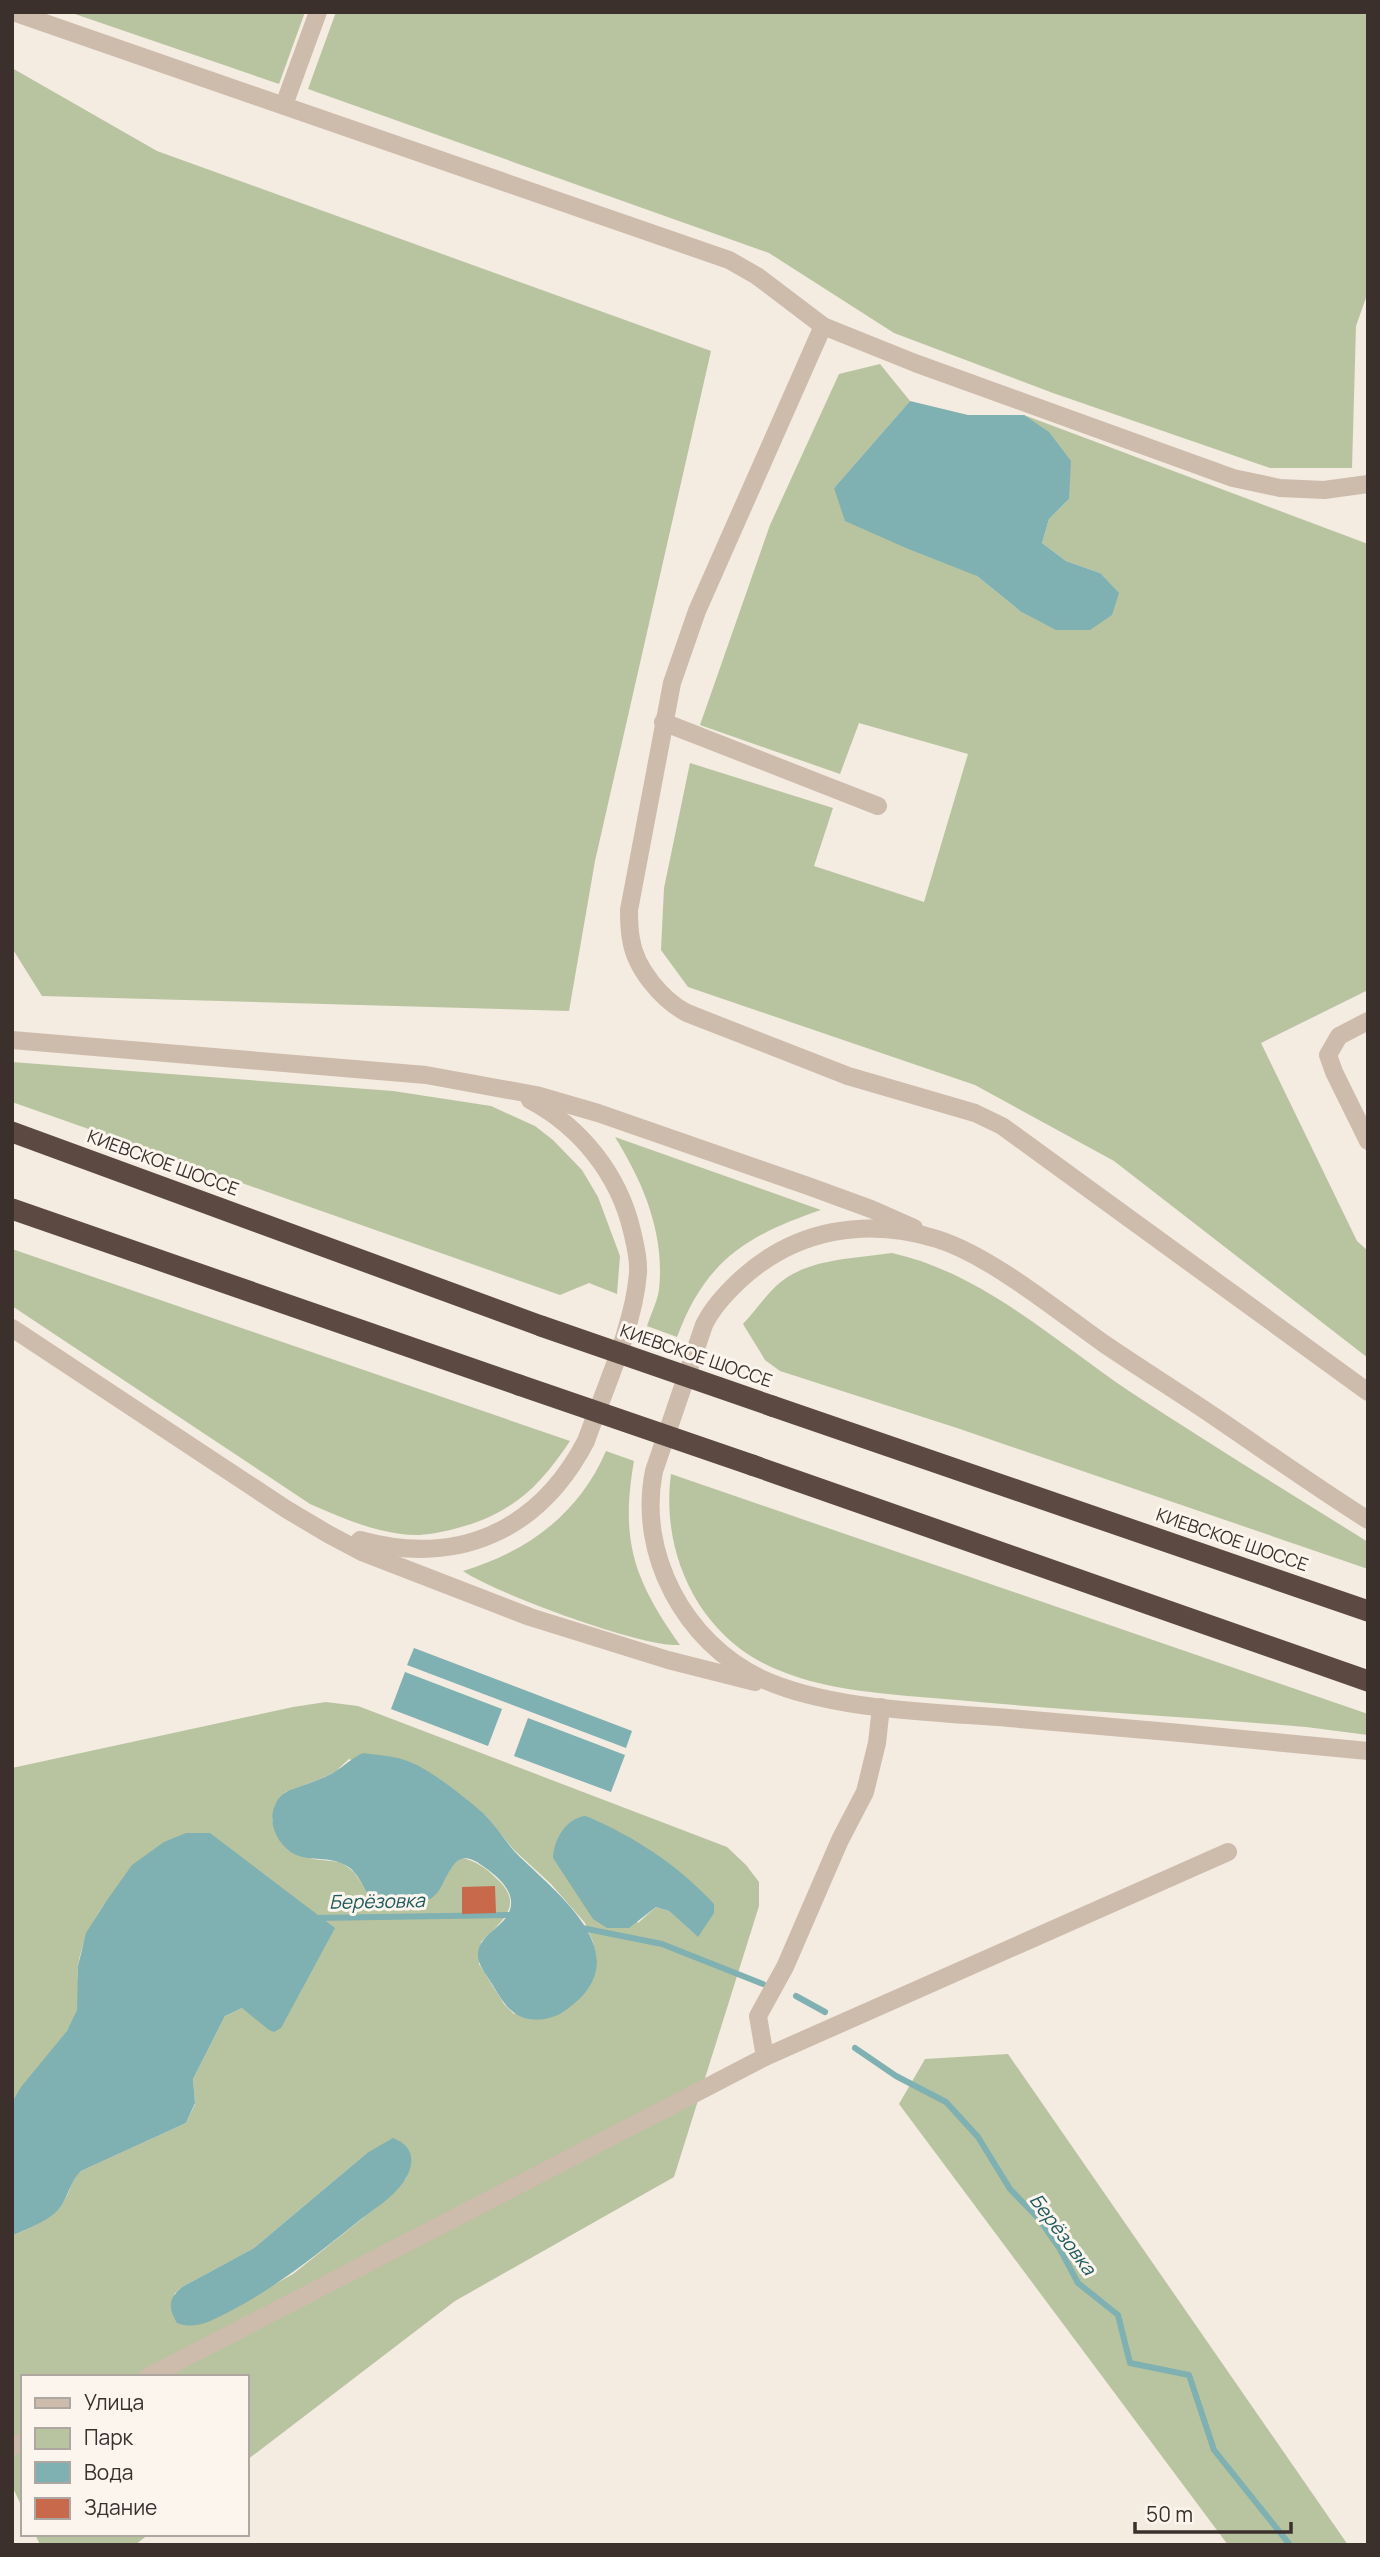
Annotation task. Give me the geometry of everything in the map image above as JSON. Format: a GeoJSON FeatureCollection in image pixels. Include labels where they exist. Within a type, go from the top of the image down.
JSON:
{"type":"FeatureCollection","features":[{"type":"Feature","properties":{"kind":"highway","name":"КИЕВСКОЕ ШОССЕ"},"geometry":{"type":"LineString","coordinates":[[12,1132],[541,1326],[1368,1611]]}},
{"type":"Feature","properties":{"kind":"highway"},"geometry":{"type":"LineString","coordinates":[[12,1209],[1368,1681]]}},
{"type":"Feature","properties":{"kind":"street"},"geometry":{"type":"LineString","coordinates":[[13,12],[729,260],[757,276],[823,326],[1233,478],[1280,488],[1313,490],[1368,484]]}},
{"type":"Feature","properties":{"kind":"street"},"geometry":{"type":"LineString","coordinates":[[284,105],[318,12]]}},
{"type":"Feature","properties":{"kind":"street"},"geometry":{"type":"LineString","coordinates":[[823,326],[697,611],[672,683],[629,910],[631,942],[653,985],[665,999],[687,1013],[848,1076],[975,1113],[1002,1126],[1368,1392]]}},
{"type":"Feature","properties":{"kind":"street"},"geometry":{"type":"LineString","coordinates":[[663,722],[878,806]]}},
{"type":"Feature","properties":{"kind":"street"},"geometry":{"type":"LineString","coordinates":[[1368,1021],[1339,1036],[1328,1055],[1368,1141]]}},
{"type":"Feature","properties":{"kind":"street"},"geometry":{"type":"LineString","coordinates":[[12,1040],[426,1074],[536,1095],[598,1113],[872,1209],[1004,1274],[1368,1520]]}},
{"type":"Feature","properties":{"kind":"street"},"geometry":{"type":"LineString","coordinates":[[286,1508],[358,1540],[384,1547],[423,1550],[463,1546],[514,1523],[544,1500],[575,1461],[586,1441],[631,1314],[639,1272],[636,1245],[629,1215],[600,1160],[583,1140],[557,1117],[505,1089]]}},
{"type":"Feature","properties":{"kind":"street"},"geometry":{"type":"LineString","coordinates":[[786,1689],[748,1672],[719,1652],[680,1607],[665,1577],[655,1540],[651,1504],[654,1472],[709,1315],[727,1292],[755,1266],[785,1246],[833,1231],[876,1229],[937,1239]]}},
{"type":"Feature","properties":{"kind":"street"},"geometry":{"type":"LineString","coordinates":[[12,1328],[328,1534],[362,1552],[530,1617],[668,1660],[786,1689],[881,1707],[1368,1751]]}},
{"type":"Feature","properties":{"kind":"street"},"geometry":{"type":"LineString","coordinates":[[765,2057],[758,2016],[785,1967],[865,1792],[877,1743],[881,1707]]}},
{"type":"Feature","properties":{"kind":"street"},"geometry":{"type":"LineString","coordinates":[[152,2375],[765,2057],[1228,1852]]}},
{"type":"Feature","properties":{"kind":"green space"},"geometry":{"type":"Polygon","coordinates":[[[69,12],[305,12],[279,84],[69,12]]]}},
{"type":"Feature","properties":{"kind":"green space"},"geometry":{"type":"Polygon","coordinates":[[[336,12],[1368,12],[1368,292],[1356,326],[1352,468],[1270,468],[1053,393],[894,333],[769,253],[308,89],[336,12]]]}},
{"type":"Feature","properties":{"kind":"green space"},"geometry":{"type":"Polygon","coordinates":[[[12,68],[157,151],[711,351],[595,861],[569,1011],[42,996],[12,948],[12,68]]]}},
{"type":"Feature","properties":{"kind":"green space"},"geometry":{"type":"Polygon","coordinates":[[[880,364],[910,401],[834,488],[977,576],[1020,611],[1100,573],[1066,561],[1042,543],[1049,519],[1069,499],[968,415],[1024,415],[1368,544],[1368,990],[1261,1043],[1357,1241],[1368,1251],[1368,1358],[1114,1161],[975,1085],[688,987],[661,950],[664,888],[690,763],[833,808],[814,866],[924,902],[968,754],[859,723],[840,774],[700,725],[770,525],[839,374],[880,364]]]}},
{"type":"Feature","properties":{"kind":"green space"},"geometry":{"type":"Polygon","coordinates":[[[12,1062],[393,1091],[491,1106],[535,1126],[582,1170],[598,1197],[620,1256],[617,1294],[589,1283],[560,1295],[12,1102],[12,1062]]]}},
{"type":"Feature","properties":{"kind":"green space"},"geometry":{"type":"Polygon","coordinates":[[[615,1137],[821,1210],[771,1230],[732,1254],[715,1270],[701,1289],[677,1337],[647,1326],[659,1290],[659,1249],[643,1191],[615,1137]]]}},
{"type":"Feature","properties":{"kind":"green space"},"geometry":{"type":"Polygon","coordinates":[[[12,1249],[570,1441],[534,1486],[507,1507],[474,1523],[441,1532],[408,1535],[355,1522],[310,1504],[12,1306],[12,1249]]]}},
{"type":"Feature","properties":{"kind":"green space"},"geometry":{"type":"Polygon","coordinates":[[[892,1253],[957,1276],[987,1292],[1129,1391],[1368,1542],[1368,1569],[957,1428],[780,1371],[765,1360],[743,1324],[776,1286],[801,1270],[816,1265],[892,1253]]]}},
{"type":"Feature","properties":{"kind":"green space"},"geometry":{"type":"Polygon","coordinates":[[[606,1451],[634,1461],[629,1514],[634,1559],[651,1600],[680,1645],[661,1644],[604,1629],[536,1605],[463,1571],[509,1553],[548,1528],[581,1494],[606,1451]]]}},
{"type":"Feature","properties":{"kind":"green space"},"geometry":{"type":"Polygon","coordinates":[[[671,1474],[1368,1714],[1368,1735],[1306,1727],[882,1694],[832,1686],[784,1672],[737,1647],[717,1628],[700,1606],[677,1557],[671,1530],[671,1474]]]}},
{"type":"Feature","properties":{"kind":"green space"},"geometry":{"type":"Polygon","coordinates":[[[326,1702],[358,1706],[727,1847],[759,1882],[759,1906],[674,2177],[455,2301],[248,2459],[248,2375],[21,2375],[21,2505],[12,2486],[12,2236],[54,2213],[81,2171],[186,2123],[195,2104],[193,2079],[225,2016],[242,2008],[281,2028],[105,1903],[84,1941],[78,1967],[78,2005],[73,2021],[12,2102],[12,1768],[326,1702]],[[349,1759],[335,1772],[285,1792],[275,1805],[272,1821],[312,1859],[341,1862],[354,1872],[364,1887],[443,1883],[452,1865],[462,1858],[488,1871],[505,1888],[510,1905],[503,1920],[481,1942],[479,1964],[504,2004],[514,2014],[596,1968],[593,1942],[585,1923],[551,1884],[514,1850],[485,1815],[349,1759]],[[587,1816],[638,1923],[656,1907],[669,1911],[698,1937],[587,1816]],[[462,1887],[462,1914],[495,1887],[462,1887]],[[367,2153],[254,2248],[174,2294],[207,2322],[293,2274],[388,2198],[407,2177],[367,2153]]]}},
{"type":"Feature","properties":{"kind":"green space"},"geometry":{"type":"Polygon","coordinates":[[[1008,2054],[1348,2545],[1228,2545],[899,2104],[925,2059],[1008,2054]]]}},
{"type":"Feature","properties":{"kind":"green space"},"geometry":{"type":"Polygon","coordinates":[[[36,2536],[146,2536],[135,2545],[40,2545],[36,2536]]]}},
{"type":"Feature","properties":{"kind":"water"},"geometry":{"type":"Polygon","coordinates":[[[910,401],[968,415],[1024,415],[1049,432],[1071,461],[1069,499],[1049,519],[1042,543],[1066,561],[1100,573],[1119,593],[1112,615],[1090,630],[1056,630],[1020,611],[977,576],[845,521],[834,488],[910,401]]]}},
{"type":"Feature","properties":{"kind":"water"},"geometry":{"type":"Polygon","coordinates":[[[414,1648],[632,1731],[626,1748],[407,1665],[414,1648]]]}},
{"type":"Feature","properties":{"kind":"water"},"geometry":{"type":"Polygon","coordinates":[[[405,1672],[502,1709],[488,1746],[391,1709],[405,1672]]]}},
{"type":"Feature","properties":{"kind":"water"},"geometry":{"type":"Polygon","coordinates":[[[528,1718],[625,1755],[611,1792],[514,1756],[528,1718]]]}},
{"type":"Feature","properties":{"kind":"water"},"geometry":{"type":"Polygon","coordinates":[[[363,1753],[410,1762],[448,1785],[484,1814],[514,1851],[569,1905],[584,1925],[594,1946],[596,1968],[588,1989],[566,2010],[546,2019],[524,2018],[505,2004],[484,1971],[478,1957],[480,1945],[507,1916],[511,1901],[503,1883],[477,1862],[468,1858],[456,1863],[430,1900],[410,1907],[389,1908],[373,1901],[350,1868],[331,1860],[295,1854],[279,1840],[272,1819],[274,1807],[280,1797],[289,1790],[333,1773],[363,1753]]]}},
{"type":"Feature","properties":{"kind":"water"},"geometry":{"type":"Polygon","coordinates":[[[586,1816],[655,1853],[686,1877],[714,1904],[714,1913],[698,1937],[669,1911],[656,1907],[629,1928],[607,1928],[593,1919],[553,1858],[562,1831],[573,1821],[586,1816]]]}},
{"type":"Feature","properties":{"kind":"water"},"geometry":{"type":"Polygon","coordinates":[[[186,1833],[210,1833],[335,1928],[281,2028],[274,2032],[269,2030],[242,2008],[225,2016],[193,2079],[195,2103],[186,2123],[81,2171],[55,2213],[12,2236],[12,2102],[67,2031],[77,2010],[78,1966],[86,1933],[105,1903],[132,1865],[164,1842],[186,1833]]]}},
{"type":"Feature","properties":{"kind":"water"},"geometry":{"type":"Polygon","coordinates":[[[393,2138],[408,2148],[411,2163],[403,2183],[386,2200],[306,2262],[249,2301],[204,2323],[177,2323],[171,2304],[182,2287],[254,2248],[367,2153],[393,2138]]]}},
{"type":"Feature","properties":{"kind":"building"},"geometry":{"type":"Polygon","coordinates":[[[495,1886],[496,1913],[462,1914],[462,1887],[495,1886]]]}},
{"type":"Feature","properties":{"kind":"waterway","name":"Берёзовка"},"geometry":{"type":"LineString","coordinates":[[314,1918],[513,1915]]}},
{"type":"Feature","properties":{"kind":"waterway","name":"Берёзовка"},"geometry":{"type":"LineString","coordinates":[[582,1928],[662,1944],[763,1984]]}},
{"type":"Feature","properties":{"kind":"waterway"},"geometry":{"type":"LineString","coordinates":[[796,1996],[825,2012]]}},
{"type":"Feature","properties":{"kind":"waterway","name":"Берёзовка"},"geometry":{"type":"LineString","coordinates":[[855,2048],[896,2076],[946,2102],[978,2137],[1010,2189],[1039,2219],[1060,2249],[1078,2283],[1118,2315],[1130,2363],[1189,2375],[1214,2450],[1290,2545]]}}]}
